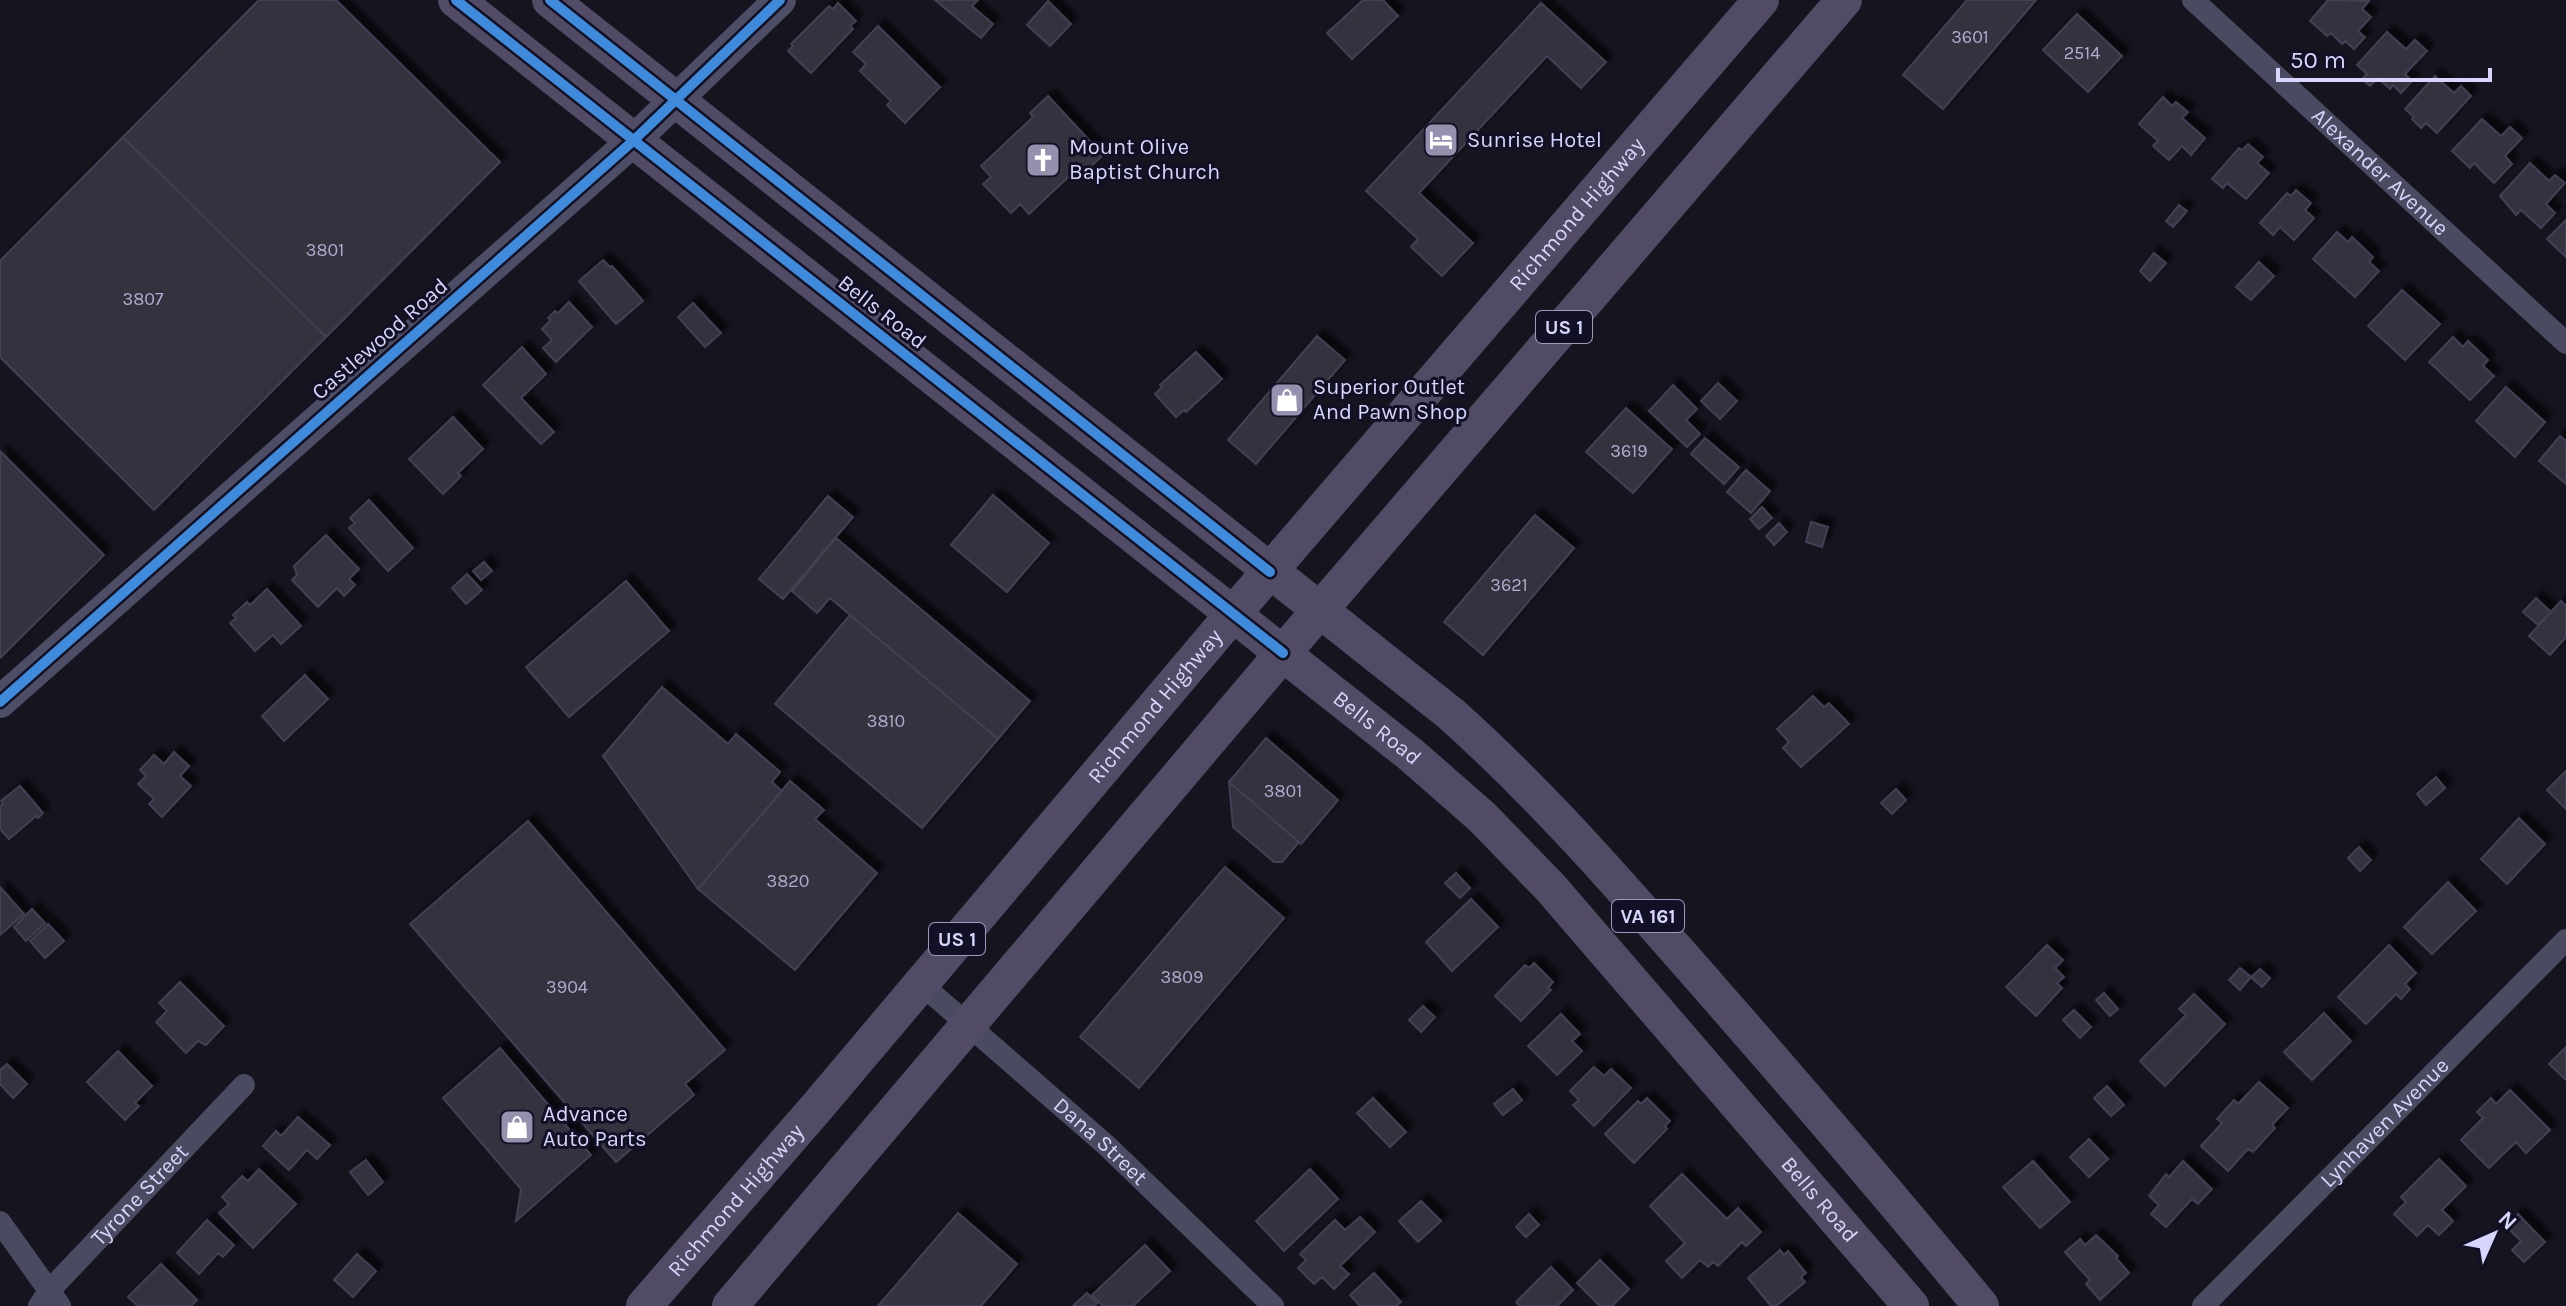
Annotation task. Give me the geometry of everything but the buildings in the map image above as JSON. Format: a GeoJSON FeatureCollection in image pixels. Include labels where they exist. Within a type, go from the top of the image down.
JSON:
{"type":"FeatureCollection","features":[{"type":"Feature","properties":{"kind":"main road","name":"Bells Road"},"geometry":{"type":"LineString","coordinates":[[456,0],[1410,754],[1482,817],[1647,997],[1911,1306]]}},
{"type":"Feature","properties":{"kind":"main road","name":"Bells Road"},"geometry":{"type":"LineString","coordinates":[[550,0],[1451,714],[1552,809],[1746,1029],[1981,1306]]}},
{"type":"Feature","properties":{"kind":"main road","name":"Richmond Highway"},"geometry":{"type":"LineString","coordinates":[[644,1306],[1761,0]]}},
{"type":"Feature","properties":{"kind":"main road","name":"US 1"},"geometry":{"type":"LineString","coordinates":[[730,1306],[1283,653],[1844,0]]}},
{"type":"Feature","properties":{"kind":"street","name":"Castlewood Road"},"geometry":{"type":"LineString","coordinates":[[0,702],[633,141],[780,0]]}},
{"type":"Feature","properties":{"kind":"street","name":"Alexander Avenue"},"geometry":{"type":"LineString","coordinates":[[2193,0],[2566,343]]}},
{"type":"Feature","properties":{"kind":"street","name":"Lynhaven Avenue"},"geometry":{"type":"LineString","coordinates":[[2203,1306],[2566,940]]}},
{"type":"Feature","properties":{"kind":"street","name":"Dana Street"},"geometry":{"type":"LineString","coordinates":[[920,983],[1106,1145],[1273,1306]]}},
{"type":"Feature","properties":{"kind":"street","name":"Tyrone Street"},"geometry":{"type":"LineString","coordinates":[[50,1301],[244,1085]]}},
{"type":"Feature","properties":{"kind":"street"},"geometry":{"type":"LineString","coordinates":[[0,1222],[50,1301]]}},
{"type":"Feature","properties":{"kind":"cycle path"},"geometry":{"type":"LineString","coordinates":[[456,0],[1283,653]]}},
{"type":"Feature","properties":{"kind":"cycle path"},"geometry":{"type":"LineString","coordinates":[[550,0],[1270,572]]}},
{"type":"Feature","properties":{"kind":"cycle path"},"geometry":{"type":"LineString","coordinates":[[0,702],[633,141],[780,0]]}},
{"type":"Feature","properties":{"kind":"place","name":"Sunrise Hotel"},"geometry":{"type":"Point","coordinates":[1441,140]}},
{"type":"Feature","properties":{"kind":"place","name":"Mount Olive Baptist Church"},"geometry":{"type":"Point","coordinates":[1043,160]}},
{"type":"Feature","properties":{"kind":"place","name":"Superior Outlet And Pawn Shop"},"geometry":{"type":"Point","coordinates":[1287,400]}},
{"type":"Feature","properties":{"kind":"place","name":"Advance Auto Parts"},"geometry":{"type":"Point","coordinates":[517,1127]}}]}
